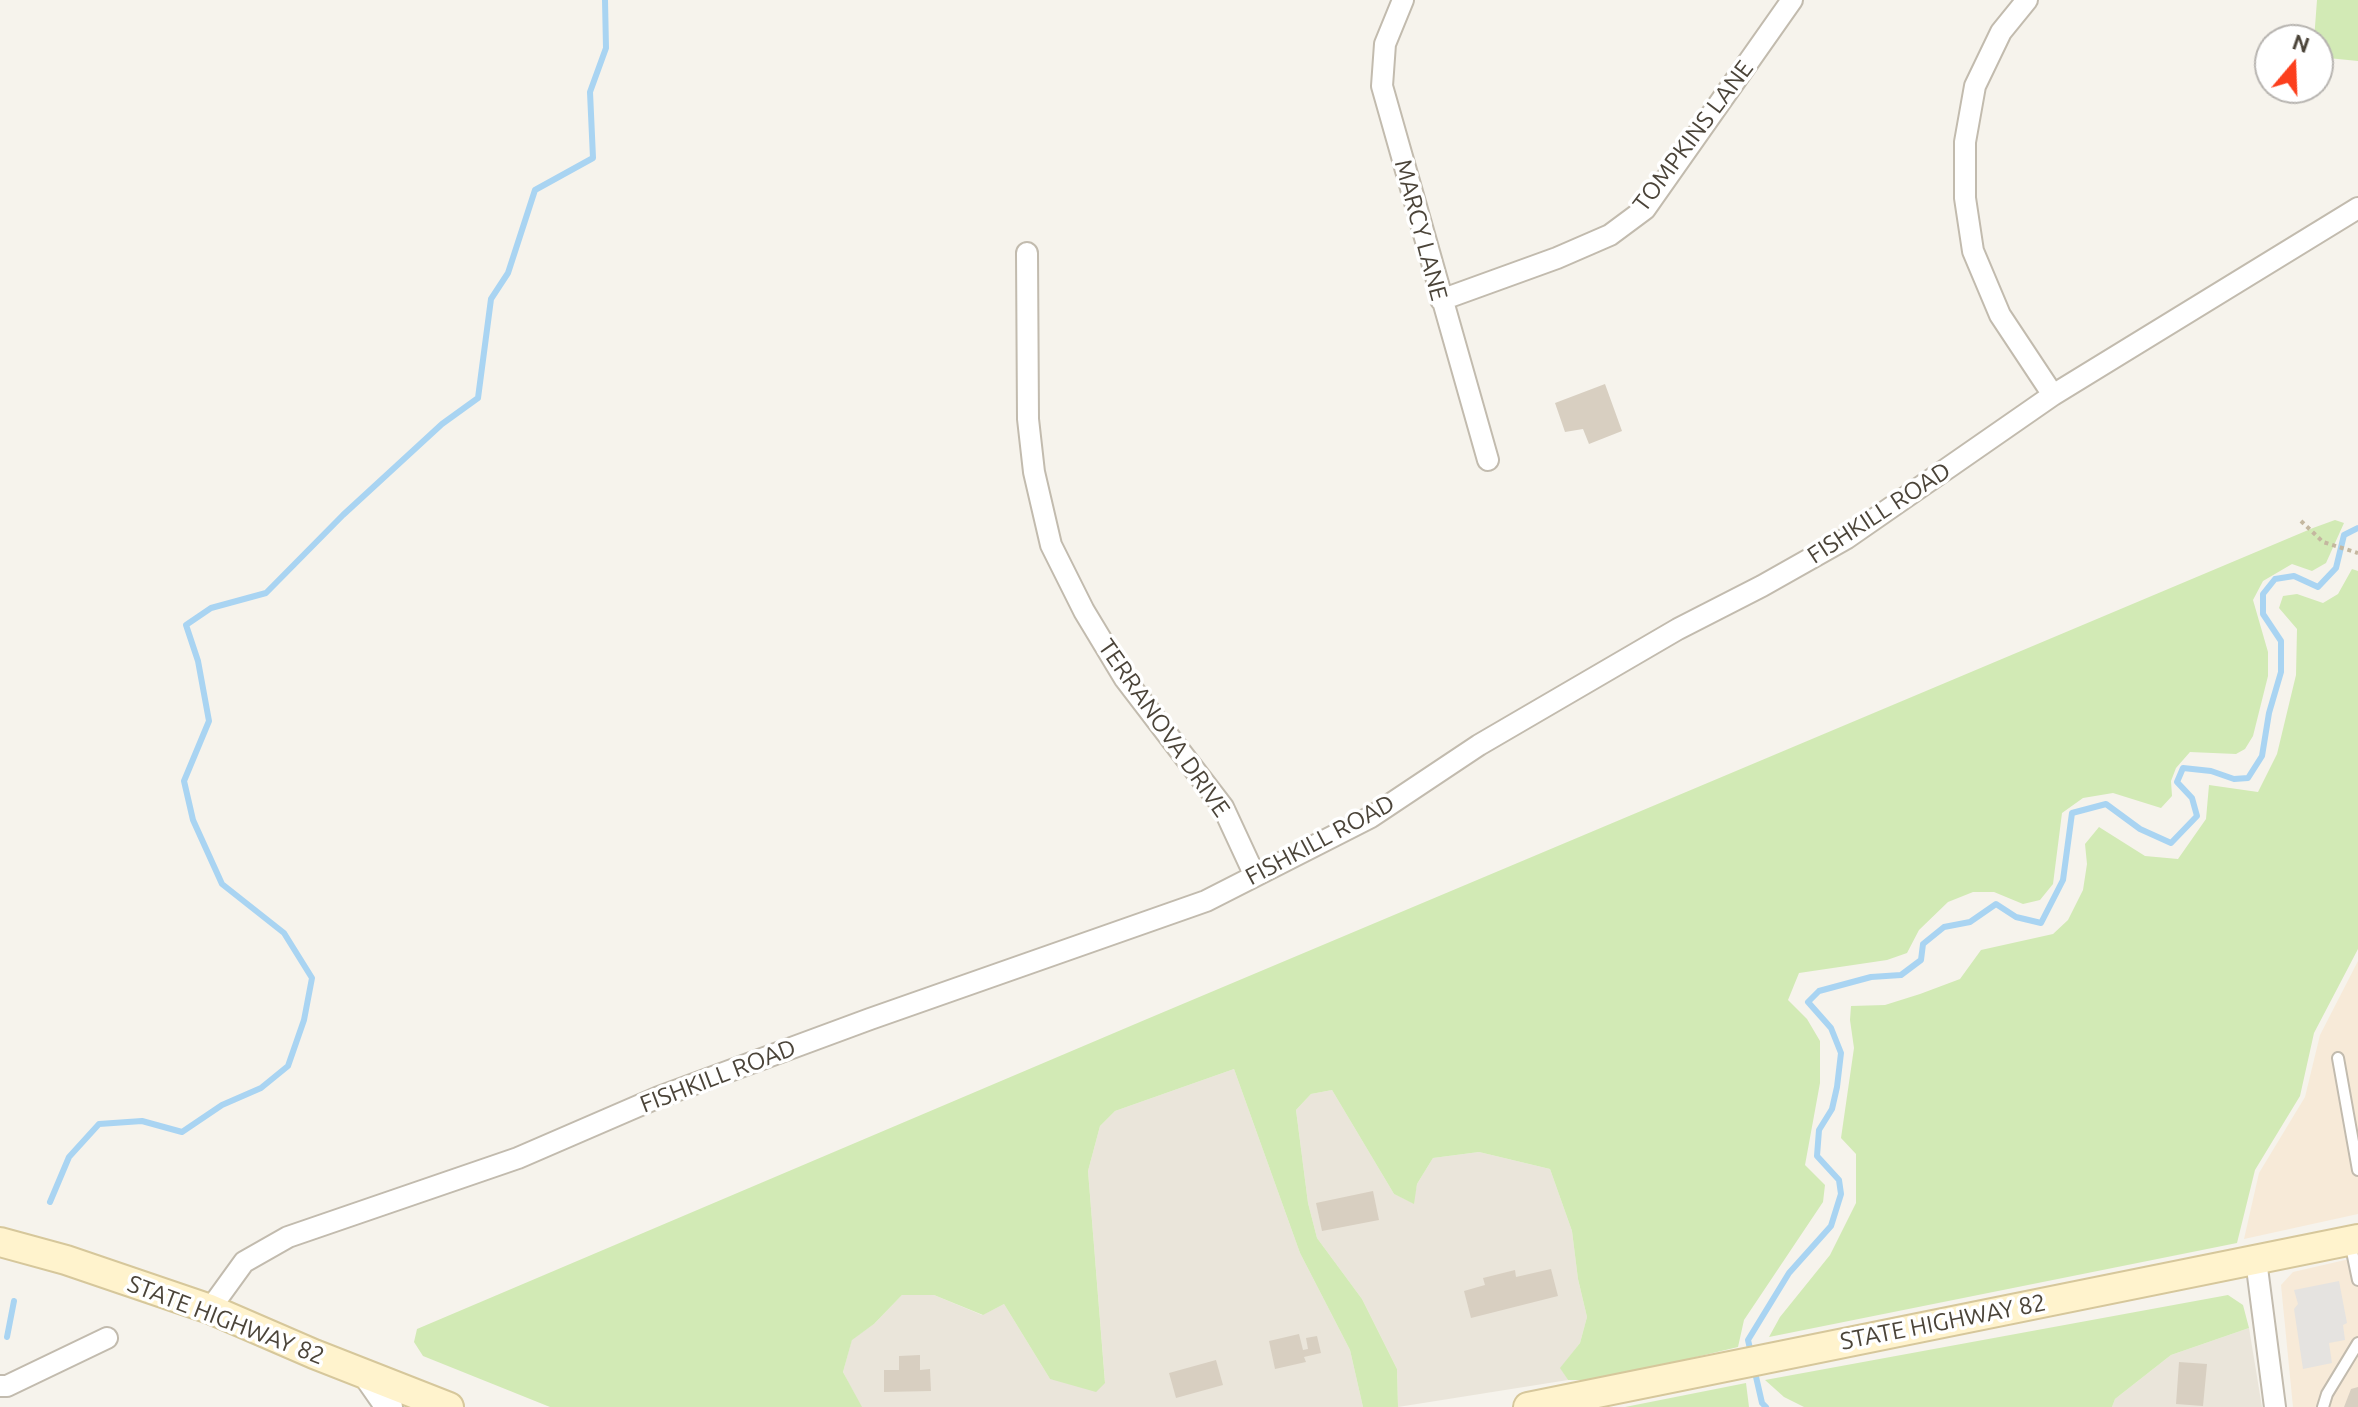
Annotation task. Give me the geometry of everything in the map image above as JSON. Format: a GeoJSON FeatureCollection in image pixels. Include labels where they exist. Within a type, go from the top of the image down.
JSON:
{"type":"FeatureCollection","features":[{"type":"Feature","properties":{"kind":"main road","name":"STATE HIGHWAY 82"},"geometry":{"type":"LineString","coordinates":[[1528,1407],[2354,1240]]}},
{"type":"Feature","properties":{"kind":"main road","name":"STATE HIGHWAY 82"},"geometry":{"type":"LineString","coordinates":[[0,1242],[66,1260],[210,1309],[449,1407]]}},
{"type":"Feature","properties":{"kind":"street","name":"MARCY LANE"},"geometry":{"type":"LineString","coordinates":[[1403,0],[1385,44],[1382,86],[1488,460]]}},
{"type":"Feature","properties":{"kind":"street","name":"TOMPKINS LANE"},"geometry":{"type":"LineString","coordinates":[[1441,300],[1557,258],[1610,235],[1645,209],[1792,0]]}},
{"type":"Feature","properties":{"kind":"street"},"geometry":{"type":"LineString","coordinates":[[2027,0],[2001,32],[1975,86],[1965,142],[1965,198],[1973,251],[2000,315],[2053,395]]}},
{"type":"Feature","properties":{"kind":"street","name":"FISHKILL ROAD"},"geometry":{"type":"LineString","coordinates":[[210,1309],[244,1262],[288,1237],[518,1158],[659,1097],[1206,901],[1371,817],[1479,745],[1678,629],[1847,538],[2053,395],[2358,208]]}},
{"type":"Feature","properties":{"kind":"street","name":"TERRANOVA DRIVE"},"geometry":{"type":"LineString","coordinates":[[1027,253],[1028,419],[1034,472],[1051,545],[1084,611],[1125,679],[1223,807],[1255,876]]}},
{"type":"Feature","properties":{"kind":"street"},"geometry":{"type":"LineString","coordinates":[[2256,1260],[2275,1407]]}},
{"type":"Feature","properties":{"kind":"street"},"geometry":{"type":"LineString","coordinates":[[0,1386],[7,1386],[107,1338]]}},
{"type":"Feature","properties":{"kind":"street"},"geometry":{"type":"LineString","coordinates":[[366,1374],[389,1407]]}},
{"type":"Feature","properties":{"kind":"lane"},"geometry":{"type":"LineString","coordinates":[[2338,1058],[2358,1170]]}},
{"type":"Feature","properties":{"kind":"lane"},"geometry":{"type":"LineString","coordinates":[[2354,1240],[2358,1280]]}},
{"type":"Feature","properties":{"kind":"lane"},"geometry":{"type":"LineString","coordinates":[[2323,1407],[2327,1394],[2358,1343]]}},
{"type":"Feature","properties":{"kind":"path"},"geometry":{"type":"LineString","coordinates":[[2301,521],[2323,542],[2356,553]]}},
{"type":"Feature","properties":{"kind":"shaded area"},"geometry":{"type":"Polygon","coordinates":[[[2358,961],[2358,1214],[2244,1239],[2259,1173],[2305,1097],[2320,1035],[2358,961]]]}},
{"type":"Feature","properties":{"kind":"shaded area"},"geometry":{"type":"Polygon","coordinates":[[[1234,1069],[1300,1253],[1350,1350],[1363,1407],[861,1407],[843,1372],[852,1339],[874,1324],[902,1295],[934,1295],[982,1315],[1004,1304],[1050,1379],[1105,1382],[1088,1171],[1100,1126],[1115,1111],[1234,1069]]]}},
{"type":"Feature","properties":{"kind":"shaded area"},"geometry":{"type":"Polygon","coordinates":[[[1332,1090],[1394,1194],[1413,1203],[1417,1184],[1433,1158],[1479,1152],[1550,1169],[1572,1231],[1587,1317],[1580,1343],[1561,1368],[1568,1380],[1398,1407],[1397,1369],[1362,1299],[1317,1238],[1308,1203],[1296,1110],[1311,1094],[1332,1090]]]}},
{"type":"Feature","properties":{"kind":"shaded area"},"geometry":{"type":"Polygon","coordinates":[[[2358,1257],[2358,1407],[2293,1407],[2281,1285],[2293,1272],[2358,1257]]]}},
{"type":"Feature","properties":{"kind":"shaded area"},"geometry":{"type":"Polygon","coordinates":[[[2339,1281],[2347,1323],[2343,1325],[2345,1340],[2329,1343],[2332,1363],[2303,1369],[2294,1290],[2339,1281]]]}},
{"type":"Feature","properties":{"kind":"shaded area"},"geometry":{"type":"Polygon","coordinates":[[[2249,1328],[2262,1407],[2112,1407],[2115,1399],[2171,1355],[2249,1328]]]}},
{"type":"Feature","properties":{"kind":"green space"},"geometry":{"type":"Polygon","coordinates":[[[2317,0],[2358,0],[2358,61],[2334,59],[2334,24],[2315,24],[2317,0]]]}},
{"type":"Feature","properties":{"kind":"green space"},"geometry":{"type":"Polygon","coordinates":[[[2335,520],[2344,523],[2326,563],[2312,571],[2292,564],[2263,581],[2253,600],[2268,652],[2268,676],[2253,736],[2245,749],[2236,754],[2190,752],[2176,768],[2171,781],[2172,796],[2161,808],[2113,793],[2083,798],[2062,813],[2053,884],[2040,900],[2023,904],[1994,892],[1973,892],[1948,902],[1919,930],[1907,953],[1887,960],[1799,973],[1788,1000],[1807,1019],[1820,1041],[1820,1083],[1805,1165],[1825,1185],[1823,1202],[1744,1320],[1738,1347],[1600,1380],[1568,1380],[1560,1368],[1580,1343],[1587,1317],[1572,1231],[1550,1169],[1479,1152],[1433,1158],[1417,1184],[1414,1204],[1394,1194],[1332,1090],[1311,1094],[1296,1110],[1308,1203],[1317,1238],[1362,1299],[1397,1369],[1398,1407],[1363,1407],[1350,1350],[1300,1253],[1234,1069],[1115,1111],[1100,1126],[1088,1171],[1105,1383],[1096,1392],[1050,1379],[1004,1304],[983,1315],[934,1295],[902,1295],[874,1324],[852,1340],[843,1372],[862,1407],[550,1407],[423,1356],[414,1342],[417,1329],[2335,520]]]}},
{"type":"Feature","properties":{"kind":"green space"},"geometry":{"type":"Polygon","coordinates":[[[2352,569],[2358,571],[2358,949],[2314,1033],[2300,1096],[2255,1170],[2237,1243],[1769,1337],[1780,1317],[1830,1255],[1856,1203],[1856,1154],[1841,1138],[1854,1048],[1851,1006],[1885,1005],[1920,994],[1960,979],[1981,950],[2053,934],[2068,920],[2083,890],[2087,864],[2085,844],[2099,827],[2145,856],[2178,859],[2206,819],[2209,785],[2258,792],[2277,754],[2296,675],[2297,629],[2279,608],[2283,596],[2297,594],[2323,603],[2338,594],[2352,569]]]}},
{"type":"Feature","properties":{"kind":"green space"},"geometry":{"type":"Polygon","coordinates":[[[2228,1295],[2243,1305],[2249,1328],[2171,1355],[2115,1399],[2112,1407],[1804,1407],[1784,1397],[1765,1380],[2228,1295]]]}},
{"type":"Feature","properties":{"kind":"green space"},"geometry":{"type":"Polygon","coordinates":[[[1746,1383],[1749,1407],[1625,1407],[1746,1383]]]}},
{"type":"Feature","properties":{"kind":"building"},"geometry":{"type":"Polygon","coordinates":[[[1605,384],[1622,431],[1589,444],[1583,429],[1565,432],[1555,403],[1605,384]]]}},
{"type":"Feature","properties":{"kind":"building"},"geometry":{"type":"Polygon","coordinates":[[[1373,1191],[1379,1220],[1322,1231],[1316,1203],[1373,1191]]]}},
{"type":"Feature","properties":{"kind":"building"},"geometry":{"type":"Polygon","coordinates":[[[1551,1269],[1558,1296],[1471,1318],[1464,1291],[1485,1285],[1483,1278],[1515,1270],[1516,1277],[1551,1269]]]}},
{"type":"Feature","properties":{"kind":"building"},"geometry":{"type":"Polygon","coordinates":[[[1299,1334],[1303,1350],[1308,1349],[1306,1338],[1317,1336],[1321,1353],[1304,1357],[1306,1362],[1275,1369],[1269,1341],[1299,1334]]]}},
{"type":"Feature","properties":{"kind":"building"},"geometry":{"type":"Polygon","coordinates":[[[920,1355],[920,1370],[930,1369],[931,1391],[884,1392],[884,1370],[899,1370],[899,1356],[920,1355]]]}},
{"type":"Feature","properties":{"kind":"building"},"geometry":{"type":"Polygon","coordinates":[[[1216,1360],[1223,1385],[1176,1398],[1169,1373],[1216,1360]]]}},
{"type":"Feature","properties":{"kind":"building"},"geometry":{"type":"Polygon","coordinates":[[[2179,1362],[2207,1364],[2203,1406],[2176,1404],[2179,1362]]]}},
{"type":"Feature","properties":{"kind":"building"},"geometry":{"type":"Polygon","coordinates":[[[2358,1387],[2358,1407],[2344,1407],[2351,1389],[2358,1387]]]}},
{"type":"Feature","properties":{"kind":"waterway"},"geometry":{"type":"LineString","coordinates":[[50,1202],[69,1157],[99,1124],[142,1121],[182,1132],[222,1105],[261,1088],[288,1066],[304,1020],[312,978],[284,933],[222,884],[193,820],[184,781],[209,721],[198,661],[186,625],[211,608],[266,593],[343,515],[442,424],[478,398],[491,299],[508,273],[535,190],[593,158],[590,92],[606,48],[605,0]]}},
{"type":"Feature","properties":{"kind":"waterway"},"geometry":{"type":"LineString","coordinates":[[1751,1353],[1748,1340],[1789,1273],[1831,1226],[1841,1194],[1839,1180],[1817,1156],[1819,1130],[1832,1109],[1841,1053],[1831,1028],[1808,1002],[1819,991],[1871,977],[1901,975],[1921,960],[1923,944],[1944,927],[1970,922],[1996,904],[2016,917],[2041,923],[2063,880],[2072,813],[2106,804],[2140,829],[2171,843],[2197,816],[2192,798],[2177,782],[2183,768],[2211,771],[2234,779],[2248,778],[2262,756],[2269,713],[2281,672],[2281,641],[2263,614],[2263,594],[2275,579],[2294,576],[2318,587],[2336,568],[2344,535],[2358,528]]}},
{"type":"Feature","properties":{"kind":"waterway"},"geometry":{"type":"LineString","coordinates":[[7,1337],[14,1301]]}},
{"type":"Feature","properties":{"kind":"waterway"},"geometry":{"type":"LineString","coordinates":[[1754,1368],[1762,1403],[1766,1407]]}}]}
